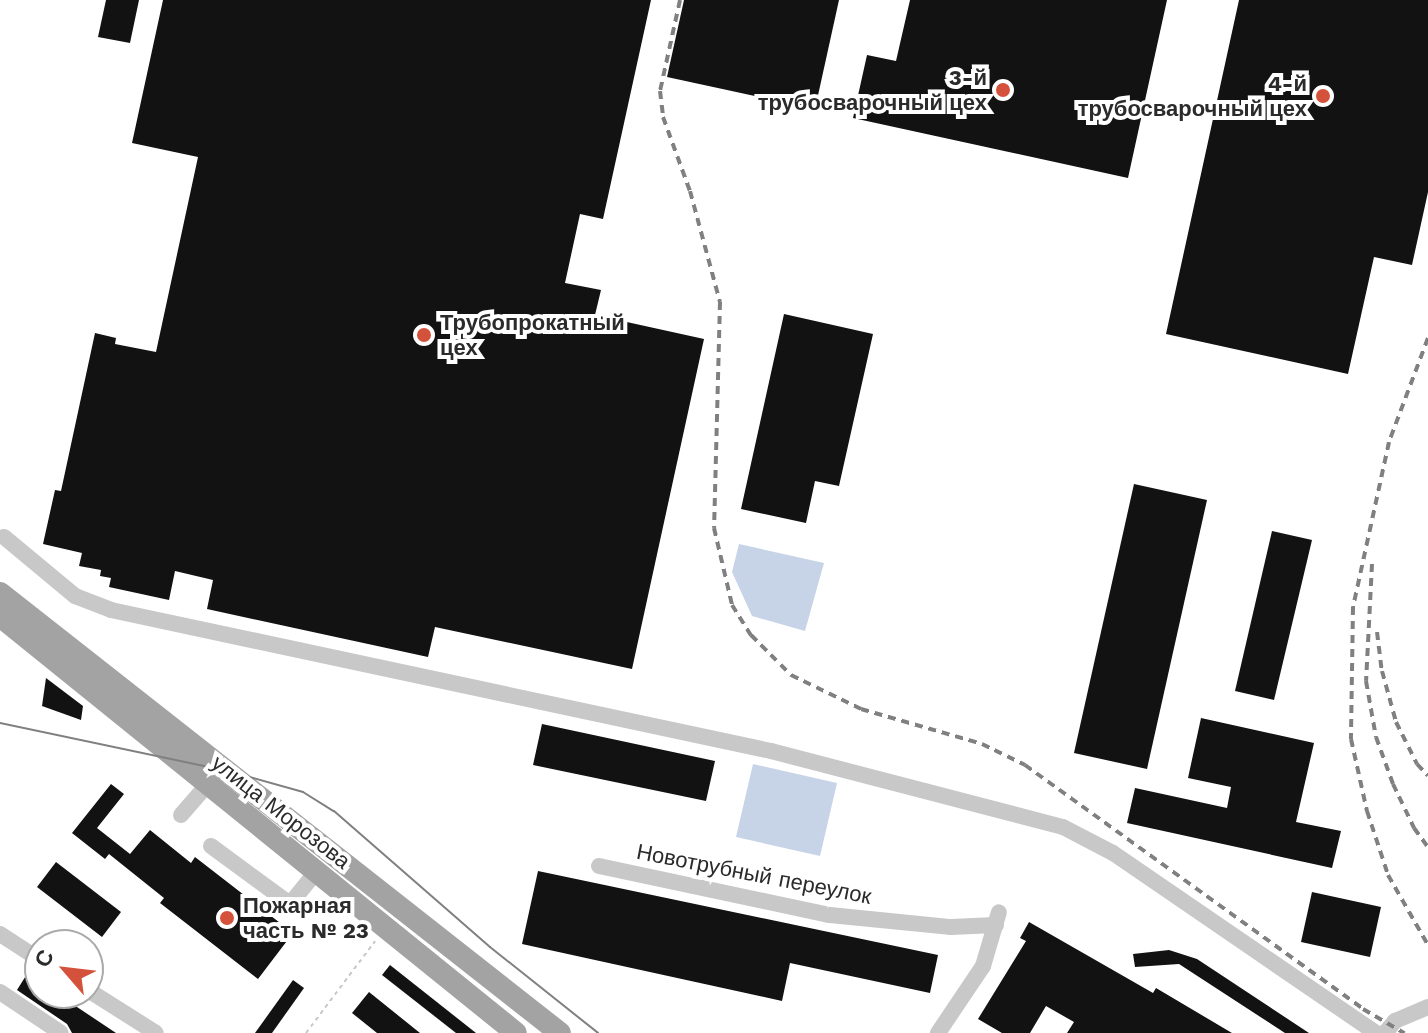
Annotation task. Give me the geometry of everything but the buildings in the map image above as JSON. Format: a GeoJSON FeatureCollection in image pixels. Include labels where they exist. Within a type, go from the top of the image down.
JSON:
{"type":"FeatureCollection","features":[{"type":"Feature","properties":{"kind":"main road","name":"улица Морозова"},"geometry":{"type":"LineString","coordinates":[[0,593],[560,1033]]}},
{"type":"Feature","properties":{"kind":"main road","name":"улица Морозова"},"geometry":{"type":"LineString","coordinates":[[0,616],[516,1033]]}},
{"type":"Feature","properties":{"kind":"main road"},"geometry":{"type":"LineString","coordinates":[[315,873],[331,851]]}},
{"type":"Feature","properties":{"kind":"main road"},"geometry":{"type":"LineString","coordinates":[[419,955],[434,933]]}},
{"type":"Feature","properties":{"kind":"street"},"geometry":{"type":"LineString","coordinates":[[4,537],[75,596],[111,610],[771,751],[1063,827],[1113,853],[1376,1033]]}},
{"type":"Feature","properties":{"kind":"street"},"geometry":{"type":"LineString","coordinates":[[181,815],[207,785]]}},
{"type":"Feature","properties":{"kind":"street"},"geometry":{"type":"LineString","coordinates":[[211,846],[290,904],[315,873]]}},
{"type":"Feature","properties":{"kind":"street","name":"Новотрубный переулок"},"geometry":{"type":"LineString","coordinates":[[599,866],[830,915],[951,927],[998,919],[983,966],[938,1033]]}},
{"type":"Feature","properties":{"kind":"street"},"geometry":{"type":"LineString","coordinates":[[0,934],[24,950]]}},
{"type":"Feature","properties":{"kind":"street"},"geometry":{"type":"LineString","coordinates":[[0,992],[61,1033]]}},
{"type":"Feature","properties":{"kind":"street"},"geometry":{"type":"LineString","coordinates":[[104,1000],[156,1033]]}},
{"type":"Feature","properties":{"kind":"street"},"geometry":{"type":"LineString","coordinates":[[1385,1033],[1395,1021],[1428,1007]]}},
{"type":"Feature","properties":{"kind":"path"},"geometry":{"type":"LineString","coordinates":[[306,1033],[385,928]]}},
{"type":"Feature","properties":{"kind":"water"},"geometry":{"type":"Polygon","coordinates":[[[739,544],[824,563],[805,631],[752,616],[732,572],[739,544]]]}},
{"type":"Feature","properties":{"kind":"water"},"geometry":{"type":"Polygon","coordinates":[[[753,764],[837,783],[820,856],[736,837],[753,764]]]}},
{"type":"Feature","properties":{"kind":"tram line"},"geometry":{"type":"LineString","coordinates":[[0,723],[228,771],[303,792],[334,811],[490,947],[598,1033]]}},
{"type":"Feature","properties":{"kind":"railway"},"geometry":{"type":"LineString","coordinates":[[680,0],[660,91],[663,117],[690,191],[720,302],[714,528],[732,605],[751,635],[791,675],[861,709],[982,744],[1025,765],[1363,1009],[1404,1033]]}},
{"type":"Feature","properties":{"kind":"railway"},"geometry":{"type":"LineString","coordinates":[[1428,338],[1389,442],[1353,607],[1351,739],[1367,811],[1388,875],[1428,945]]}},
{"type":"Feature","properties":{"kind":"railway"},"geometry":{"type":"LineString","coordinates":[[1372,564],[1366,681],[1376,737],[1393,784],[1414,828],[1428,847]]}},
{"type":"Feature","properties":{"kind":"railway"},"geometry":{"type":"LineString","coordinates":[[1377,632],[1382,671],[1396,722],[1417,764],[1428,776]]}},
{"type":"Feature","properties":{"kind":"place","name":"3-й трубосварочный цех"},"geometry":{"type":"Point","coordinates":[1003,90]}},
{"type":"Feature","properties":{"kind":"place","name":"4-й трубосварочный цех"},"geometry":{"type":"Point","coordinates":[1323,96]}},
{"type":"Feature","properties":{"kind":"place","name":"Трубопрокатный цех"},"geometry":{"type":"Point","coordinates":[424,335]}},
{"type":"Feature","properties":{"kind":"place","name":"Пожарная часть № 23"},"geometry":{"type":"Point","coordinates":[227,918]}}]}
